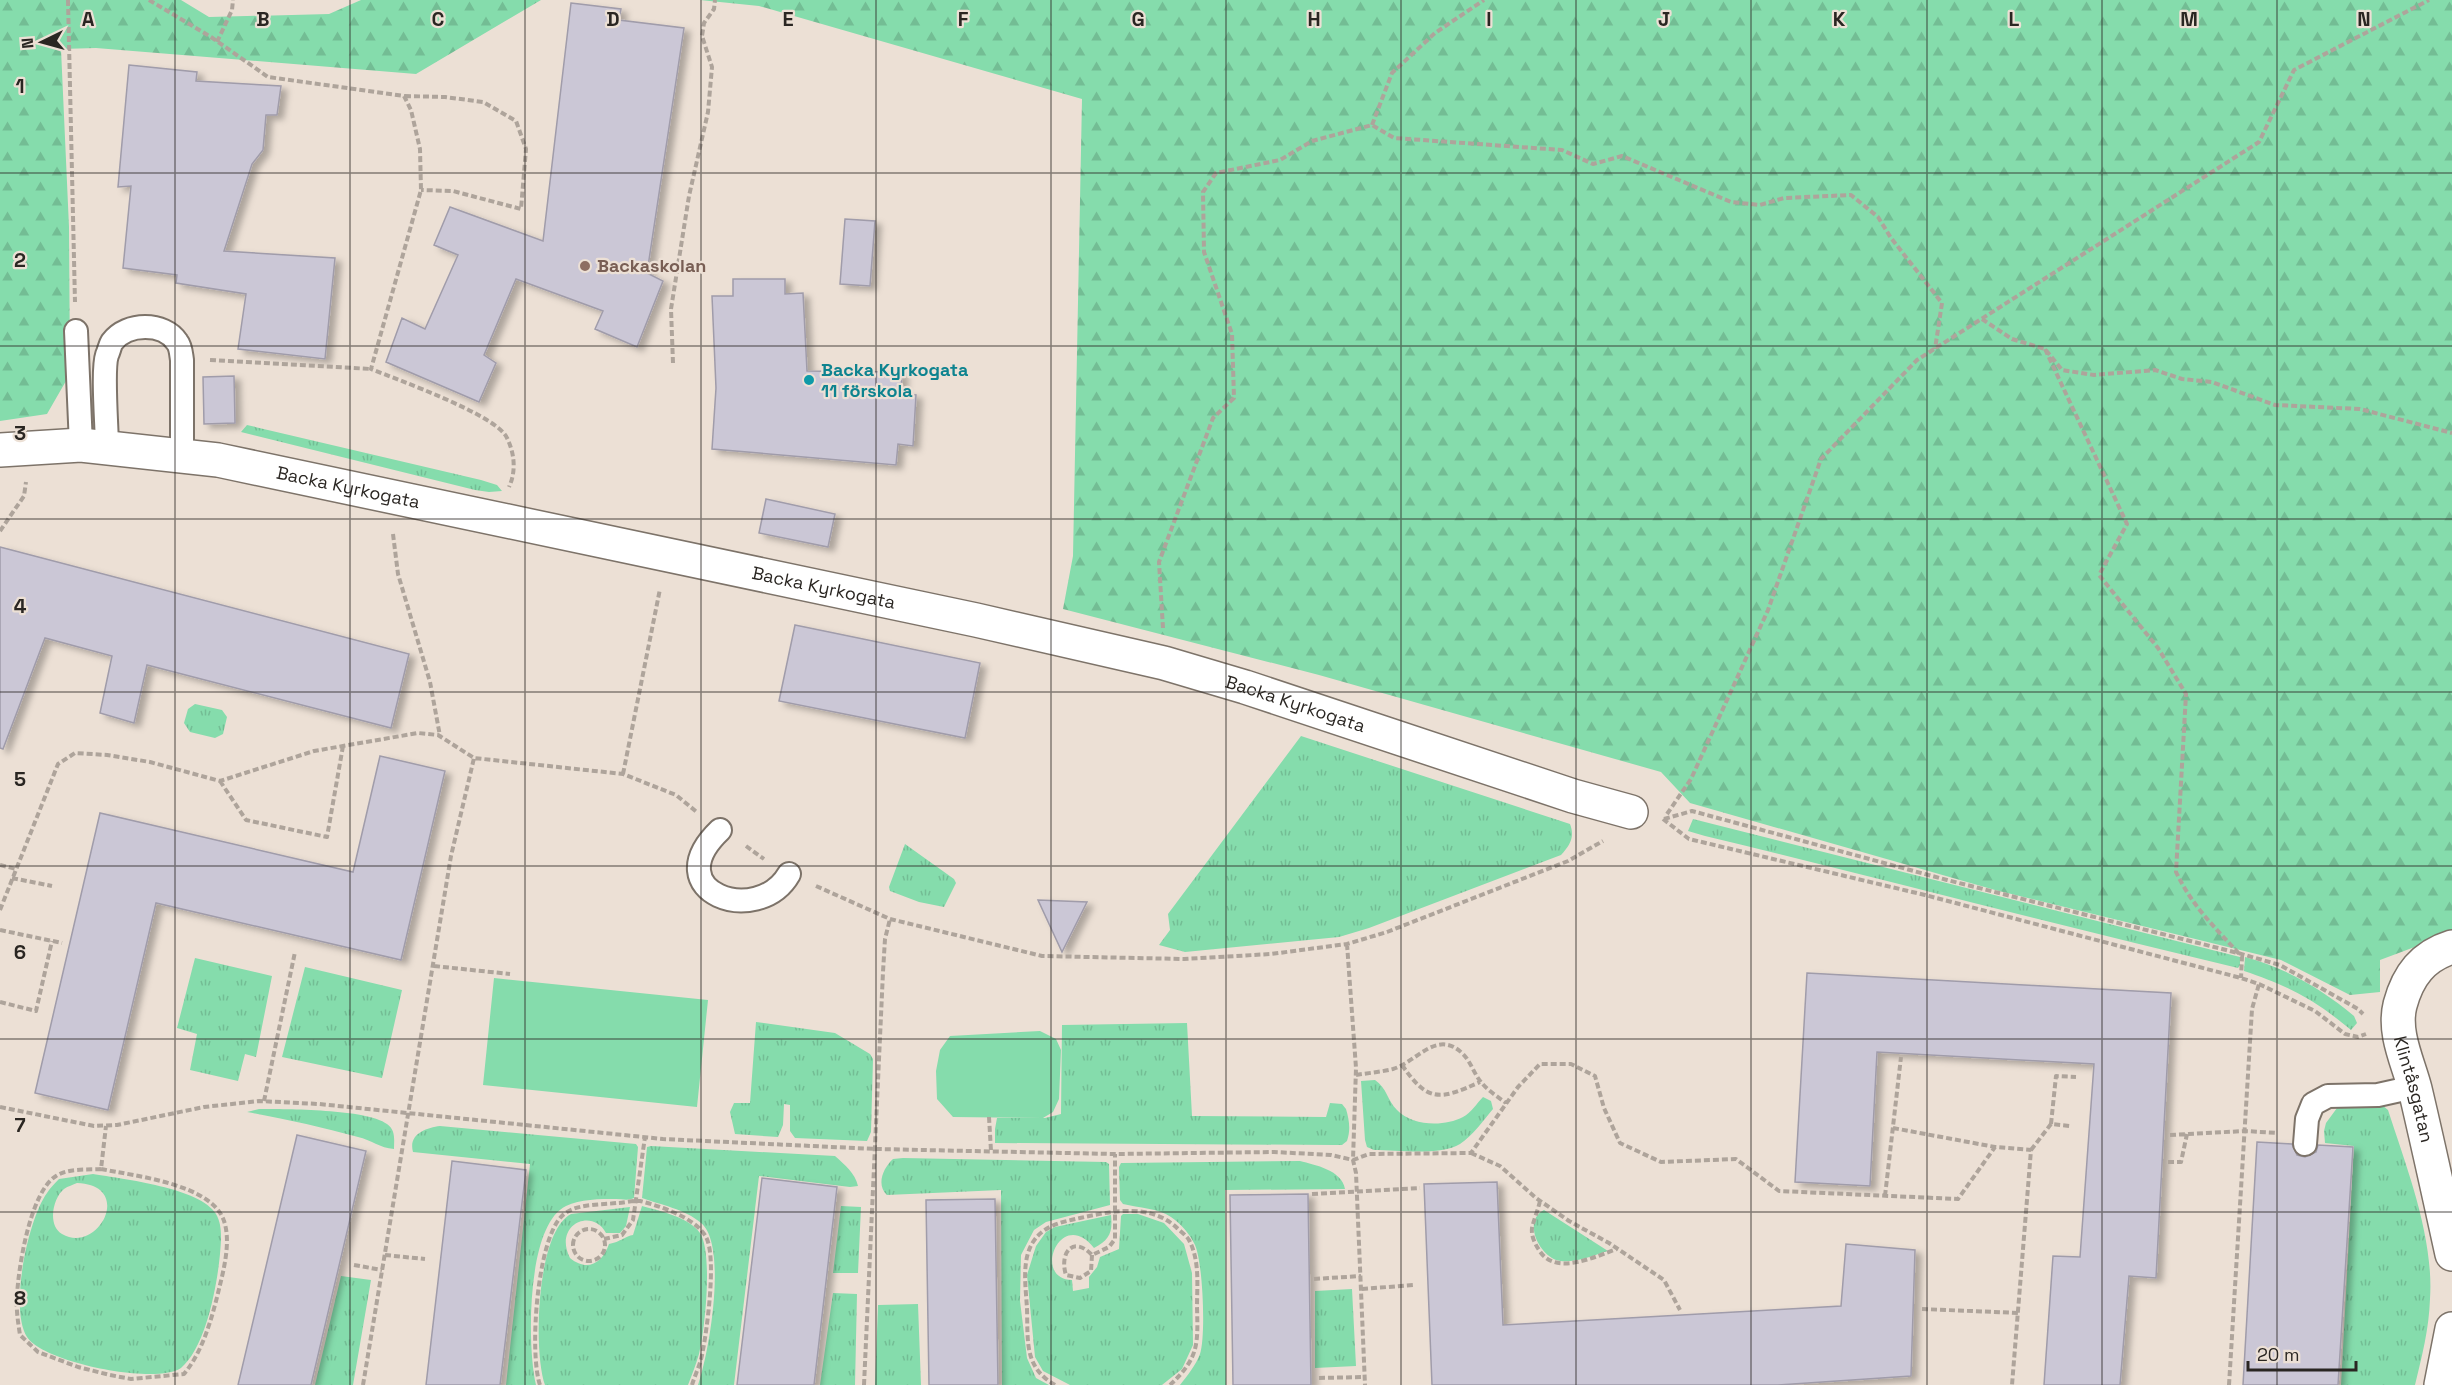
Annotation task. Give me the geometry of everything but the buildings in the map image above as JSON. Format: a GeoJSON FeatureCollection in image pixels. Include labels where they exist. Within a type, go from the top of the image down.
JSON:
{"type":"FeatureCollection","features":[{"type":"Feature","properties":{"kind":"street","name":"Backa Kyrkogata"},"geometry":{"type":"LineString","coordinates":[[16,448],[94,446],[218,460],[400,496],[1164,663],[1245,687],[1573,796],[1631,812]]}},
{"type":"Feature","properties":{"kind":"street","name":"Klintåsgatan"},"geometry":{"type":"LineString","coordinates":[[2452,947],[2438,951],[2420,964],[2410,977],[2400,1006],[2398,1029],[2414,1087],[2452,1254]]}},
{"type":"Feature","properties":{"kind":"lane"},"geometry":{"type":"LineString","coordinates":[[94,446],[106,359],[112,342],[124,332],[141,327],[153,327],[171,335],[179,344],[182,360],[182,455]]}},
{"type":"Feature","properties":{"kind":"lane"},"geometry":{"type":"LineString","coordinates":[[76,331],[94,446]]}},
{"type":"Feature","properties":{"kind":"lane"},"geometry":{"type":"LineString","coordinates":[[720,830],[705,843],[698,862],[702,883],[717,897],[754,899],[774,892],[789,874]]}},
{"type":"Feature","properties":{"kind":"lane"},"geometry":{"type":"LineString","coordinates":[[2305,1139],[2307,1119],[2313,1104],[2328,1096],[2378,1095],[2414,1087]]}},
{"type":"Feature","properties":{"kind":"path"},"geometry":{"type":"LineString","coordinates":[[68,0],[76,331]]}},
{"type":"Feature","properties":{"kind":"path"},"geometry":{"type":"LineString","coordinates":[[149,0],[268,77],[404,96],[445,97],[483,102],[516,121],[526,149],[521,209],[453,191],[421,190]]}},
{"type":"Feature","properties":{"kind":"path"},"geometry":{"type":"LineString","coordinates":[[217,42],[232,10],[232,0]]}},
{"type":"Feature","properties":{"kind":"path"},"geometry":{"type":"LineString","coordinates":[[673,363],[670,309],[689,196],[708,112],[712,67],[702,36],[704,23],[714,9],[715,0]]}},
{"type":"Feature","properties":{"kind":"path"},"geometry":{"type":"LineString","coordinates":[[1371,125],[1392,73],[1434,33],[1484,0]]}},
{"type":"Feature","properties":{"kind":"path"},"geometry":{"type":"LineString","coordinates":[[1663,819],[1691,779],[1768,610],[1821,459],[1917,360],[2259,142],[2294,70],[2429,0]]}},
{"type":"Feature","properties":{"kind":"path"},"geometry":{"type":"LineString","coordinates":[[371,369],[421,190],[420,150],[411,110],[404,96]]}},
{"type":"Feature","properties":{"kind":"path"},"geometry":{"type":"LineString","coordinates":[[1164,663],[1159,562],[1213,418],[1234,398],[1232,334],[1204,252],[1203,192],[1216,173],[1280,160],[1312,141],[1371,125],[1394,138],[1562,150],[1593,164],[1622,156],[1731,202],[1760,206],[1784,198],[1851,195],[1878,217],[1891,238],[1942,303],[1935,349]]}},
{"type":"Feature","properties":{"kind":"path"},"geometry":{"type":"LineString","coordinates":[[1982,319],[2012,339],[2045,349],[2062,370],[2094,375],[2155,369],[2182,379],[2212,382],[2275,405],[2360,409],[2452,433]]}},
{"type":"Feature","properties":{"kind":"path"},"geometry":{"type":"LineString","coordinates":[[2045,349],[2127,525],[2099,575],[2158,648],[2186,694],[2176,872],[2194,904],[2242,957],[2241,978]]}},
{"type":"Feature","properties":{"kind":"path"},"geometry":{"type":"LineString","coordinates":[[182,360],[224,360],[371,369],[479,414],[507,436],[516,472],[497,518]]}},
{"type":"Feature","properties":{"kind":"path"},"geometry":{"type":"LineString","coordinates":[[0,531],[24,496],[16,448]]}},
{"type":"Feature","properties":{"kind":"path"},"geometry":{"type":"LineString","coordinates":[[400,496],[393,536],[398,574],[430,682],[440,737]]}},
{"type":"Feature","properties":{"kind":"path"},"geometry":{"type":"LineString","coordinates":[[623,774],[662,577],[669,554]]}},
{"type":"Feature","properties":{"kind":"path"},"geometry":{"type":"LineString","coordinates":[[0,910],[58,764],[75,753],[107,755],[150,762],[220,782],[314,751],[418,733],[440,737],[474,758],[623,774],[676,795],[720,830],[789,874],[890,919],[1042,956],[1184,959],[1271,954],[1347,944],[1387,932],[1568,861],[1614,834],[1631,812]]}},
{"type":"Feature","properties":{"kind":"path"},"geometry":{"type":"LineString","coordinates":[[220,782],[246,820],[327,837],[343,746]]}},
{"type":"Feature","properties":{"kind":"path"},"geometry":{"type":"LineString","coordinates":[[363,1385],[452,856],[474,758]]}},
{"type":"Feature","properties":{"kind":"path"},"geometry":{"type":"LineString","coordinates":[[1663,819],[1692,811],[1947,880],[2238,953],[2280,965],[2358,1009],[2366,1017]]}},
{"type":"Feature","properties":{"kind":"path"},"geometry":{"type":"LineString","coordinates":[[1663,819],[1689,839],[1925,896],[2241,978],[2259,984],[2315,1011],[2345,1034],[2358,1037],[2370,1032]]}},
{"type":"Feature","properties":{"kind":"path"},"geometry":{"type":"LineString","coordinates":[[0,865],[16,869]]}},
{"type":"Feature","properties":{"kind":"path"},"geometry":{"type":"LineString","coordinates":[[12,878],[52,886]]}},
{"type":"Feature","properties":{"kind":"path"},"geometry":{"type":"LineString","coordinates":[[864,1385],[883,972],[885,939],[890,919]]}},
{"type":"Feature","properties":{"kind":"path"},"geometry":{"type":"LineString","coordinates":[[0,930],[62,943]]}},
{"type":"Feature","properties":{"kind":"path"},"geometry":{"type":"LineString","coordinates":[[0,1002],[36,1011],[52,941]]}},
{"type":"Feature","properties":{"kind":"path"},"geometry":{"type":"LineString","coordinates":[[1347,944],[1356,1075],[1353,1160],[1359,1192],[1365,1385]]}},
{"type":"Feature","properties":{"kind":"path"},"geometry":{"type":"LineString","coordinates":[[264,1101],[295,952]]}},
{"type":"Feature","properties":{"kind":"path"},"geometry":{"type":"LineString","coordinates":[[433,966],[510,974]]}},
{"type":"Feature","properties":{"kind":"path"},"geometry":{"type":"LineString","coordinates":[[2229,1385],[2252,1009],[2259,984]]}},
{"type":"Feature","properties":{"kind":"path"},"geometry":{"type":"LineString","coordinates":[[1356,1075],[1402,1065],[1430,1046],[1450,1045],[1462,1053],[1473,1066],[1480,1082],[1506,1103]]}},
{"type":"Feature","properties":{"kind":"path"},"geometry":{"type":"LineString","coordinates":[[1885,1196],[1901,1058]]}},
{"type":"Feature","properties":{"kind":"path"},"geometry":{"type":"LineString","coordinates":[[1471,1153],[1518,1087],[1540,1064],[1571,1064],[1595,1077],[1604,1108],[1620,1143],[1661,1162],[1736,1159],[1779,1191],[1958,1199],[1995,1147]]}},
{"type":"Feature","properties":{"kind":"path"},"geometry":{"type":"LineString","coordinates":[[1402,1065],[1413,1082],[1427,1093],[1441,1096],[1480,1082]]}},
{"type":"Feature","properties":{"kind":"path"},"geometry":{"type":"LineString","coordinates":[[2012,1385],[2031,1150],[2051,1124],[2056,1076],[2076,1077]]}},
{"type":"Feature","properties":{"kind":"path"},"geometry":{"type":"LineString","coordinates":[[0,1107],[94,1126],[117,1125],[204,1107],[264,1101],[319,1104],[645,1137],[876,1149],[1115,1154],[1274,1152],[1331,1155],[1353,1160],[1369,1154],[1471,1153],[1500,1166],[1540,1201],[1664,1280],[1680,1310]]}},
{"type":"Feature","properties":{"kind":"path"},"geometry":{"type":"LineString","coordinates":[[989,1118],[991,1151]]}},
{"type":"Feature","properties":{"kind":"path"},"geometry":{"type":"LineString","coordinates":[[2051,1124],[2070,1126]]}},
{"type":"Feature","properties":{"kind":"path"},"geometry":{"type":"LineString","coordinates":[[101,1168],[106,1126]]}},
{"type":"Feature","properties":{"kind":"path"},"geometry":{"type":"LineString","coordinates":[[1893,1128],[1995,1147],[2031,1150]]}},
{"type":"Feature","properties":{"kind":"path"},"geometry":{"type":"LineString","coordinates":[[2170,1134],[2245,1131],[2305,1139]]}},
{"type":"Feature","properties":{"kind":"path"},"geometry":{"type":"LineString","coordinates":[[2168,1162],[2181,1162],[2187,1134]]}},
{"type":"Feature","properties":{"kind":"path"},"geometry":{"type":"LineString","coordinates":[[604,1239],[622,1235],[628,1230],[633,1220],[638,1200],[645,1137]]}},
{"type":"Feature","properties":{"kind":"path"},"geometry":{"type":"LineString","coordinates":[[1092,1255],[1109,1246],[1115,1239],[1115,1154]]}},
{"type":"Feature","properties":{"kind":"path"},"geometry":{"type":"LineString","coordinates":[[101,1168],[191,1191],[207,1199],[219,1210],[225,1222],[227,1242],[223,1273],[213,1315],[194,1362],[184,1374],[131,1379],[110,1375],[78,1367],[38,1352],[20,1335],[17,1298],[22,1256],[26,1235],[42,1193],[53,1177],[62,1172],[101,1168]]}},
{"type":"Feature","properties":{"kind":"path"},"geometry":{"type":"LineString","coordinates":[[1312,1194],[1420,1188]]}},
{"type":"Feature","properties":{"kind":"path"},"geometry":{"type":"LineString","coordinates":[[540,1385],[536,1326],[538,1294],[551,1230],[562,1215],[574,1209],[638,1200],[685,1218],[700,1227],[708,1239],[711,1266],[708,1306],[702,1354],[692,1385]]}},
{"type":"Feature","properties":{"kind":"path"},"geometry":{"type":"LineString","coordinates":[[1540,1201],[1531,1231],[1534,1243],[1542,1256],[1552,1261],[1568,1264],[1618,1249]]}},
{"type":"Feature","properties":{"kind":"path"},"geometry":{"type":"LineString","coordinates":[[1056,1385],[1042,1377],[1034,1367],[1028,1337],[1025,1266],[1032,1243],[1044,1230],[1059,1223],[1116,1210],[1141,1211],[1166,1218],[1188,1238],[1197,1261],[1198,1345],[1186,1370],[1170,1385]]}},
{"type":"Feature","properties":{"kind":"path"},"geometry":{"type":"LineString","coordinates":[[584,1229],[600,1232],[604,1239],[606,1246],[603,1254],[597,1260],[590,1262],[576,1255],[573,1248],[573,1240],[577,1233],[584,1229]]}},
{"type":"Feature","properties":{"kind":"path"},"geometry":{"type":"LineString","coordinates":[[1078,1246],[1085,1248],[1092,1255],[1091,1271],[1080,1278],[1066,1275],[1063,1261],[1071,1248],[1078,1246]]}},
{"type":"Feature","properties":{"kind":"path"},"geometry":{"type":"LineString","coordinates":[[385,1255],[425,1259]]}},
{"type":"Feature","properties":{"kind":"path"},"geometry":{"type":"LineString","coordinates":[[354,1265],[382,1270]]}},
{"type":"Feature","properties":{"kind":"path"},"geometry":{"type":"LineString","coordinates":[[1314,1280],[1361,1276]]}},
{"type":"Feature","properties":{"kind":"path"},"geometry":{"type":"LineString","coordinates":[[1362,1289],[1413,1285]]}},
{"type":"Feature","properties":{"kind":"path"},"geometry":{"type":"LineString","coordinates":[[1922,1309],[2018,1313]]}},
{"type":"Feature","properties":{"kind":"path"},"geometry":{"type":"LineString","coordinates":[[1318,1378],[1365,1377]]}},
{"type":"Feature","properties":{"kind":"green space"},"geometry":{"type":"Polygon","coordinates":[[[0,0],[181,0],[209,17],[329,14],[361,0],[541,0],[416,74],[96,48],[61,49],[69,227],[70,374],[47,414],[0,421],[0,0]]]}},
{"type":"Feature","properties":{"kind":"green space"},"geometry":{"type":"Polygon","coordinates":[[[700,0],[2452,0],[2452,933],[2380,960],[2380,992],[2350,995],[2281,960],[1995,890],[1690,803],[1661,772],[1319,675],[1063,609],[1073,556],[1082,99],[759,6],[700,0]]]}},
{"type":"Feature","properties":{"kind":"green space"},"geometry":{"type":"Polygon","coordinates":[[[247,425],[481,480],[497,485],[502,491],[475,490],[241,432],[247,425]]]}},
{"type":"Feature","properties":{"kind":"green space"},"geometry":{"type":"Polygon","coordinates":[[[195,704],[222,710],[227,717],[223,734],[215,738],[190,732],[184,723],[188,709],[195,704]]]}},
{"type":"Feature","properties":{"kind":"green space"},"geometry":{"type":"Polygon","coordinates":[[[1301,736],[1570,824],[1571,841],[1561,855],[1369,928],[1339,937],[1185,952],[1159,945],[1170,930],[1168,914],[1301,736]]]}},
{"type":"Feature","properties":{"kind":"green space"},"geometry":{"type":"Polygon","coordinates":[[[1693,819],[2240,957],[2240,965],[2238,968],[2171,952],[1705,836],[1688,831],[1693,819]]]}},
{"type":"Feature","properties":{"kind":"green space"},"geometry":{"type":"Polygon","coordinates":[[[905,844],[954,879],[956,883],[944,907],[919,902],[890,891],[889,887],[905,844]]]}},
{"type":"Feature","properties":{"kind":"green space"},"geometry":{"type":"Polygon","coordinates":[[[2245,957],[2289,973],[2316,988],[2354,1016],[2357,1023],[2351,1030],[2301,995],[2275,982],[2244,971],[2245,957]]]}},
{"type":"Feature","properties":{"kind":"green space"},"geometry":{"type":"Polygon","coordinates":[[[195,958],[272,976],[256,1057],[245,1054],[238,1081],[190,1070],[197,1034],[177,1028],[195,958]]]}},
{"type":"Feature","properties":{"kind":"green space"},"geometry":{"type":"Polygon","coordinates":[[[305,967],[402,990],[382,1078],[282,1057],[305,967]]]}},
{"type":"Feature","properties":{"kind":"green space"},"geometry":{"type":"Polygon","coordinates":[[[494,978],[708,1000],[697,1107],[483,1085],[494,978]]]}},
{"type":"Feature","properties":{"kind":"green space"},"geometry":{"type":"Polygon","coordinates":[[[756,1022],[835,1033],[870,1054],[873,1059],[871,1132],[867,1141],[795,1138],[790,1131],[790,1105],[784,1104],[783,1125],[778,1137],[735,1134],[730,1112],[734,1103],[750,1103],[756,1022]]]}},
{"type":"Feature","properties":{"kind":"green space"},"geometry":{"type":"Polygon","coordinates":[[[1187,1023],[1192,1116],[1326,1117],[1330,1103],[1342,1104],[1349,1121],[1347,1141],[1342,1145],[995,1143],[997,1118],[1045,1118],[1061,1114],[1062,1025],[1187,1023]]]}},
{"type":"Feature","properties":{"kind":"green space"},"geometry":{"type":"Polygon","coordinates":[[[1040,1031],[1056,1039],[1061,1050],[1059,1099],[1053,1112],[1043,1118],[953,1117],[937,1099],[936,1071],[940,1050],[950,1036],[1040,1031]]]}},
{"type":"Feature","properties":{"kind":"green space"},"geometry":{"type":"Polygon","coordinates":[[[1375,1080],[1397,1110],[1419,1122],[1447,1122],[1463,1117],[1483,1097],[1491,1101],[1493,1109],[1478,1128],[1452,1148],[1431,1151],[1374,1150],[1367,1147],[1365,1140],[1361,1081],[1375,1080]]]}},
{"type":"Feature","properties":{"kind":"green space"},"geometry":{"type":"Polygon","coordinates":[[[2368,1103],[2382,1105],[2388,1110],[2418,1203],[2428,1252],[2429,1310],[2425,1342],[2415,1385],[2341,1385],[2354,1146],[2325,1143],[2324,1131],[2326,1123],[2337,1108],[2368,1103]]]}},
{"type":"Feature","properties":{"kind":"green space"},"geometry":{"type":"Polygon","coordinates":[[[259,1109],[326,1111],[377,1119],[392,1129],[394,1149],[363,1138],[247,1112],[259,1109]]]}},
{"type":"Feature","properties":{"kind":"green space"},"geometry":{"type":"Polygon","coordinates":[[[440,1126],[636,1144],[638,1147],[634,1198],[590,1200],[566,1206],[553,1218],[543,1237],[537,1261],[531,1317],[531,1344],[536,1385],[506,1385],[530,1164],[413,1152],[413,1141],[419,1133],[440,1126]]]}},
{"type":"Feature","properties":{"kind":"green space"},"geometry":{"type":"Polygon","coordinates":[[[647,1147],[835,1156],[857,1181],[858,1186],[850,1187],[759,1176],[734,1385],[698,1385],[707,1350],[714,1301],[713,1253],[709,1235],[695,1218],[642,1198],[647,1147]]]}},
{"type":"Feature","properties":{"kind":"green space"},"geometry":{"type":"Polygon","coordinates":[[[893,1159],[1106,1162],[1109,1164],[1110,1205],[1046,1222],[1034,1230],[1021,1255],[1020,1301],[1027,1358],[1036,1378],[1049,1385],[1002,1385],[1001,1190],[887,1195],[881,1182],[886,1167],[893,1159]]]}},
{"type":"Feature","properties":{"kind":"green space"},"geometry":{"type":"Polygon","coordinates":[[[1300,1161],[1333,1173],[1339,1177],[1345,1189],[1225,1190],[1226,1385],[1180,1385],[1196,1362],[1202,1345],[1203,1300],[1198,1254],[1188,1233],[1171,1217],[1154,1210],[1123,1204],[1120,1200],[1119,1167],[1121,1163],[1300,1161]]]}},
{"type":"Feature","properties":{"kind":"green space"},"geometry":{"type":"Polygon","coordinates":[[[93,1174],[160,1186],[195,1197],[208,1205],[216,1214],[220,1223],[221,1239],[213,1299],[204,1331],[190,1358],[181,1368],[168,1373],[149,1374],[101,1369],[55,1355],[37,1346],[27,1337],[22,1324],[20,1306],[23,1264],[33,1223],[40,1206],[48,1191],[59,1179],[93,1174]],[[77,1183],[60,1193],[53,1218],[57,1230],[62,1234],[75,1238],[88,1235],[98,1228],[105,1217],[107,1206],[104,1195],[94,1187],[77,1183]]]}},
{"type":"Feature","properties":{"kind":"green space"},"geometry":{"type":"Polygon","coordinates":[[[642,1206],[674,1215],[689,1223],[700,1233],[704,1243],[707,1292],[704,1328],[699,1354],[688,1385],[545,1385],[539,1347],[540,1294],[550,1244],[559,1225],[571,1214],[630,1207],[626,1226],[620,1233],[606,1233],[600,1225],[592,1221],[576,1223],[570,1229],[566,1237],[566,1246],[570,1258],[582,1265],[593,1264],[602,1257],[609,1244],[633,1235],[642,1206]]]}},
{"type":"Feature","properties":{"kind":"green space"},"geometry":{"type":"Polygon","coordinates":[[[841,1206],[861,1207],[858,1273],[833,1273],[841,1206]]]}},
{"type":"Feature","properties":{"kind":"green space"},"geometry":{"type":"Polygon","coordinates":[[[1544,1210],[1608,1251],[1568,1261],[1556,1260],[1549,1256],[1539,1244],[1534,1229],[1534,1221],[1544,1210]]]}},
{"type":"Feature","properties":{"kind":"green space"},"geometry":{"type":"Polygon","coordinates":[[[1123,1214],[1138,1214],[1164,1223],[1184,1244],[1192,1273],[1193,1345],[1182,1369],[1162,1385],[1070,1385],[1043,1371],[1035,1357],[1027,1275],[1036,1246],[1046,1232],[1055,1227],[1111,1215],[1109,1235],[1094,1248],[1082,1237],[1071,1235],[1062,1239],[1055,1248],[1052,1258],[1054,1269],[1060,1277],[1072,1280],[1073,1291],[1089,1288],[1089,1277],[1097,1267],[1100,1257],[1119,1249],[1123,1214]]]}},
{"type":"Feature","properties":{"kind":"green space"},"geometry":{"type":"Polygon","coordinates":[[[341,1276],[371,1280],[353,1385],[315,1385],[341,1276]]]}},
{"type":"Feature","properties":{"kind":"green space"},"geometry":{"type":"Polygon","coordinates":[[[1352,1289],[1356,1366],[1315,1368],[1315,1291],[1352,1289]]]}},
{"type":"Feature","properties":{"kind":"green space"},"geometry":{"type":"Polygon","coordinates":[[[833,1293],[857,1294],[855,1385],[820,1385],[833,1293]]]}},
{"type":"Feature","properties":{"kind":"green space"},"geometry":{"type":"Polygon","coordinates":[[[918,1304],[921,1385],[875,1385],[878,1305],[918,1304]]]}},
{"type":"Feature","properties":{"kind":"place","name":"Backaskolan"},"geometry":{"type":"Point","coordinates":[585,266]}},
{"type":"Feature","properties":{"kind":"place","name":"Backa Kyrkogata 11 förskola"},"geometry":{"type":"Point","coordinates":[809,380]}}]}
